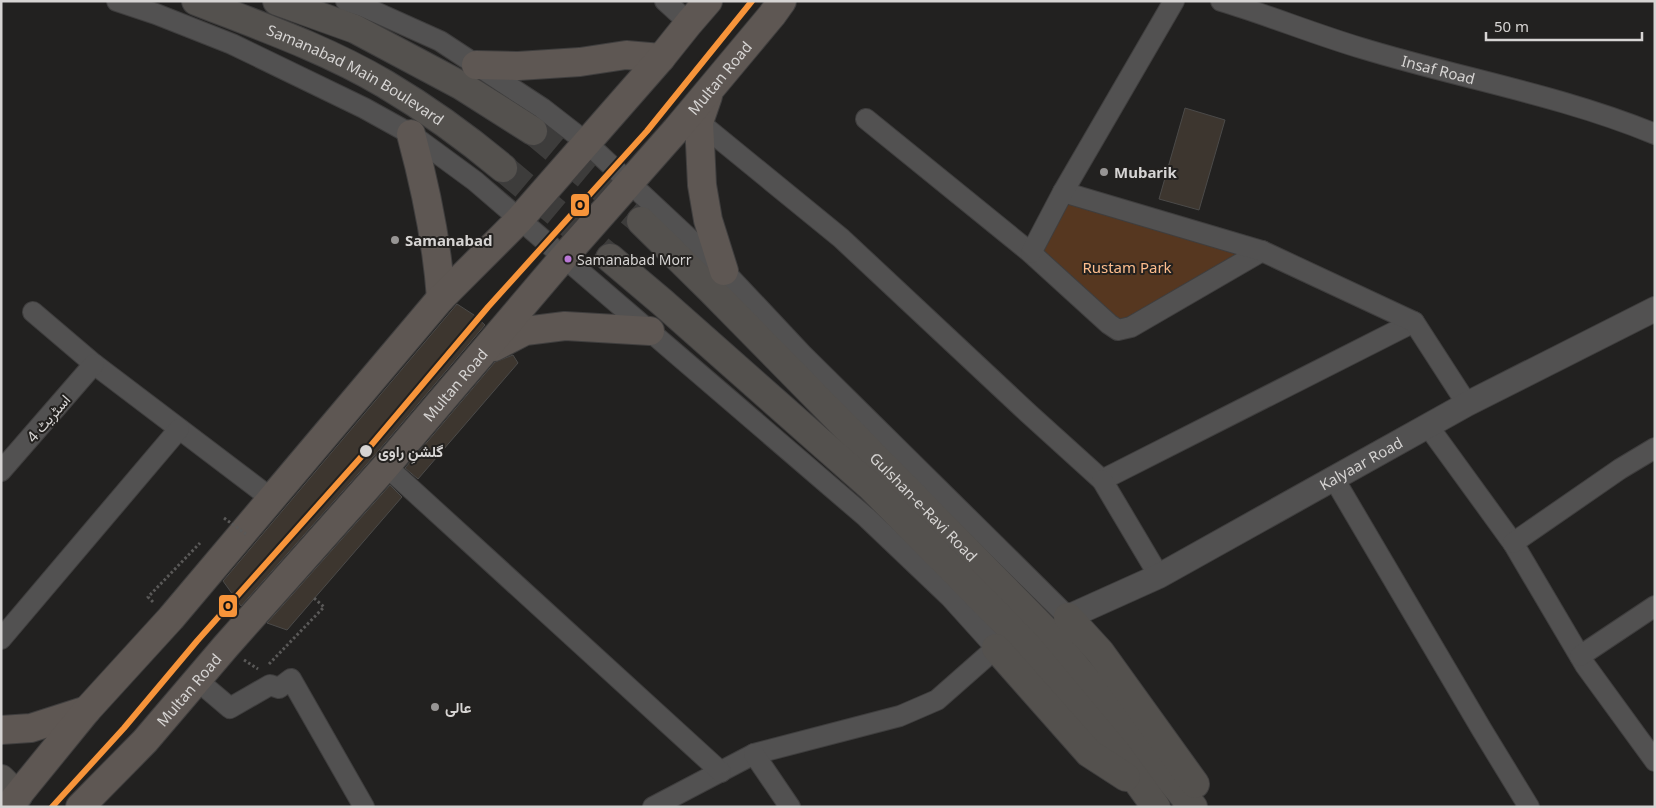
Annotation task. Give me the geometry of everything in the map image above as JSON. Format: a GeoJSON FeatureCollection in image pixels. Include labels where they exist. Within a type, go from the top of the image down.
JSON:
{"type":"FeatureCollection","features":[{"type":"Feature","properties":{"kind":"main road","name":"Samanabad Main Boulevard"},"geometry":{"type":"LineString","coordinates":[[196,1],[283,35],[384,84],[435,116],[477,146],[503,168]]}},
{"type":"Feature","properties":{"kind":"main road","name":"Samanabad Main Boulevard"},"geometry":{"type":"LineString","coordinates":[[277,1],[355,29],[462,86],[533,131]]}},
{"type":"Feature","properties":{"kind":"main road"},"geometry":{"type":"LineString","coordinates":[[9,794],[171,618],[441,298],[519,220],[588,143],[708,1]]}},
{"type":"Feature","properties":{"kind":"main road","name":"Multan Road"},"geometry":{"type":"LineString","coordinates":[[80,807],[145,741],[386,466],[563,258],[710,90],[782,1]]}},
{"type":"Feature","properties":{"kind":"main road"},"geometry":{"type":"LineString","coordinates":[[476,66],[518,66],[580,62],[626,55],[661,58]]}},
{"type":"Feature","properties":{"kind":"main road"},"geometry":{"type":"LineString","coordinates":[[710,90],[699,122],[702,185],[708,220],[724,272]]}},
{"type":"Feature","properties":{"kind":"main road"},"geometry":{"type":"LineString","coordinates":[[411,134],[428,199],[441,298]]}},
{"type":"Feature","properties":{"kind":"main road","name":"Gulshan-e-Ravi Road"},"geometry":{"type":"LineString","coordinates":[[641,221],[1045,630],[1193,807]]}},
{"type":"Feature","properties":{"kind":"main road","name":"Gulshan-e-Ravi Road"},"geometry":{"type":"LineString","coordinates":[[610,258],[870,486],[1026,644],[1116,752],[1149,797]]}},
{"type":"Feature","properties":{"kind":"main road"},"geometry":{"type":"LineString","coordinates":[[481,354],[525,331],[564,326],[650,331]]}},
{"type":"Feature","properties":{"kind":"main road"},"geometry":{"type":"LineString","coordinates":[[1068,616],[1100,652],[1194,782],[1202,807]]}},
{"type":"Feature","properties":{"kind":"main road"},"geometry":{"type":"LineString","coordinates":[[996,648],[1089,753],[1149,797]]}},
{"type":"Feature","properties":{"kind":"main road"},"geometry":{"type":"LineString","coordinates":[[1,730],[31,728],[87,710]]}},
{"type":"Feature","properties":{"kind":"street"},"geometry":{"type":"LineString","coordinates":[[117,1],[232,44],[364,108],[411,134],[475,181],[866,518],[950,597],[996,648],[937,700],[900,716],[754,754],[653,807]]}},
{"type":"Feature","properties":{"kind":"street"},"geometry":{"type":"LineString","coordinates":[[346,1],[362,6],[440,41],[542,108],[588,143],[724,272],[802,354],[1068,616]]}},
{"type":"Feature","properties":{"kind":"street"},"geometry":{"type":"LineString","coordinates":[[665,1],[689,23]]}},
{"type":"Feature","properties":{"kind":"street"},"geometry":{"type":"LineString","coordinates":[[1031,253],[1062,192],[1174,1]]}},
{"type":"Feature","properties":{"kind":"street","name":"Insaf Road"},"geometry":{"type":"LineString","coordinates":[[1231,3],[1361,48],[1522,90],[1628,123],[1655,134]]}},
{"type":"Feature","properties":{"kind":"street"},"geometry":{"type":"LineString","coordinates":[[866,119],[1031,253],[1118,330],[1130,327],[1262,251]]}},
{"type":"Feature","properties":{"kind":"street"},"geometry":{"type":"LineString","coordinates":[[699,122],[841,238],[1102,480],[1159,576]]}},
{"type":"Feature","properties":{"kind":"street"},"geometry":{"type":"LineString","coordinates":[[1062,192],[1262,251],[1414,322],[1467,404]]}},
{"type":"Feature","properties":{"kind":"street","name":"Kalyaar Road"},"geometry":{"type":"LineString","coordinates":[[1068,616],[1159,576],[1332,477],[1467,404],[1655,309]]}},
{"type":"Feature","properties":{"kind":"street"},"geometry":{"type":"LineString","coordinates":[[33,312],[94,364],[272,499]]}},
{"type":"Feature","properties":{"kind":"street"},"geometry":{"type":"LineString","coordinates":[[1102,480],[1414,322]]}},
{"type":"Feature","properties":{"kind":"street","name":"اسٹریٹ 4"},"geometry":{"type":"LineString","coordinates":[[1,471],[94,364]]}},
{"type":"Feature","properties":{"kind":"street"},"geometry":{"type":"LineString","coordinates":[[1428,426],[1513,543],[1580,656],[1655,761]]}},
{"type":"Feature","properties":{"kind":"street"},"geometry":{"type":"LineString","coordinates":[[1,640],[179,429]]}},
{"type":"Feature","properties":{"kind":"street"},"geometry":{"type":"LineString","coordinates":[[1513,543],[1620,469],[1655,448]]}},
{"type":"Feature","properties":{"kind":"street"},"geometry":{"type":"LineString","coordinates":[[386,466],[721,772]]}},
{"type":"Feature","properties":{"kind":"street"},"geometry":{"type":"LineString","coordinates":[[1332,477],[1529,807]]}},
{"type":"Feature","properties":{"kind":"street"},"geometry":{"type":"LineString","coordinates":[[1580,656],[1655,606]]}},
{"type":"Feature","properties":{"kind":"street"},"geometry":{"type":"LineString","coordinates":[[197,680],[230,708],[270,685],[279,688],[291,679],[364,807]]}},
{"type":"Feature","properties":{"kind":"street"},"geometry":{"type":"LineString","coordinates":[[754,754],[790,807]]}},
{"type":"Feature","properties":{"kind":"path"},"geometry":{"type":"LineString","coordinates":[[218,524],[224,518],[246,534]]}},
{"type":"Feature","properties":{"kind":"path"},"geometry":{"type":"LineString","coordinates":[[159,586],[205,538]]}},
{"type":"Feature","properties":{"kind":"path"},"geometry":{"type":"LineString","coordinates":[[269,665],[324,607],[314,598]]}},
{"type":"Feature","properties":{"kind":"green space","name":"Rustam Park"},"geometry":{"type":"Polygon","coordinates":[[[1067,194],[1262,251],[1118,330],[1031,253],[1067,194]]]}},
{"type":"Feature","properties":{"kind":"building"},"geometry":{"type":"Polygon","coordinates":[[[1185,108],[1225,120],[1199,210],[1159,199],[1185,108]]]}},
{"type":"Feature","properties":{"kind":"building"},"geometry":{"type":"Polygon","coordinates":[[[457,304],[485,325],[374,456],[241,606],[223,581],[457,304]]]}},
{"type":"Feature","properties":{"kind":"building"},"geometry":{"type":"Polygon","coordinates":[[[513,355],[518,363],[418,479],[405,468],[495,362],[513,355]]]}},
{"type":"Feature","properties":{"kind":"building"},"geometry":{"type":"Polygon","coordinates":[[[390,485],[402,497],[287,630],[267,623],[390,485]]]}},
{"type":"Feature","properties":{"kind":"tunnel"},"geometry":{"type":"LineString","coordinates":[[533,131],[641,221]]}},
{"type":"Feature","properties":{"kind":"tunnel"},"geometry":{"type":"LineString","coordinates":[[503,168],[610,258]]}},
{"type":"Feature","properties":{"kind":"transit line","name":"O"},"geometry":{"type":"LineString","coordinates":[[52,807],[124,728],[197,641],[362,456],[488,307],[647,131],[752,1]]}},
{"type":"Feature","properties":{"kind":"place","name":"Mubarik"},"geometry":{"type":"Point","coordinates":[1104,172]}},
{"type":"Feature","properties":{"kind":"place","name":"Samanabad"},"geometry":{"type":"Point","coordinates":[395,240]}},
{"type":"Feature","properties":{"kind":"place","name":"Samanabad Morr"},"geometry":{"type":"Point","coordinates":[568,259]}},
{"type":"Feature","properties":{"kind":"place","name":"گلشنِ راوی"},"geometry":{"type":"Point","coordinates":[366,451]}},
{"type":"Feature","properties":{"kind":"place","name":"عالی"},"geometry":{"type":"Point","coordinates":[435,707]}}]}
